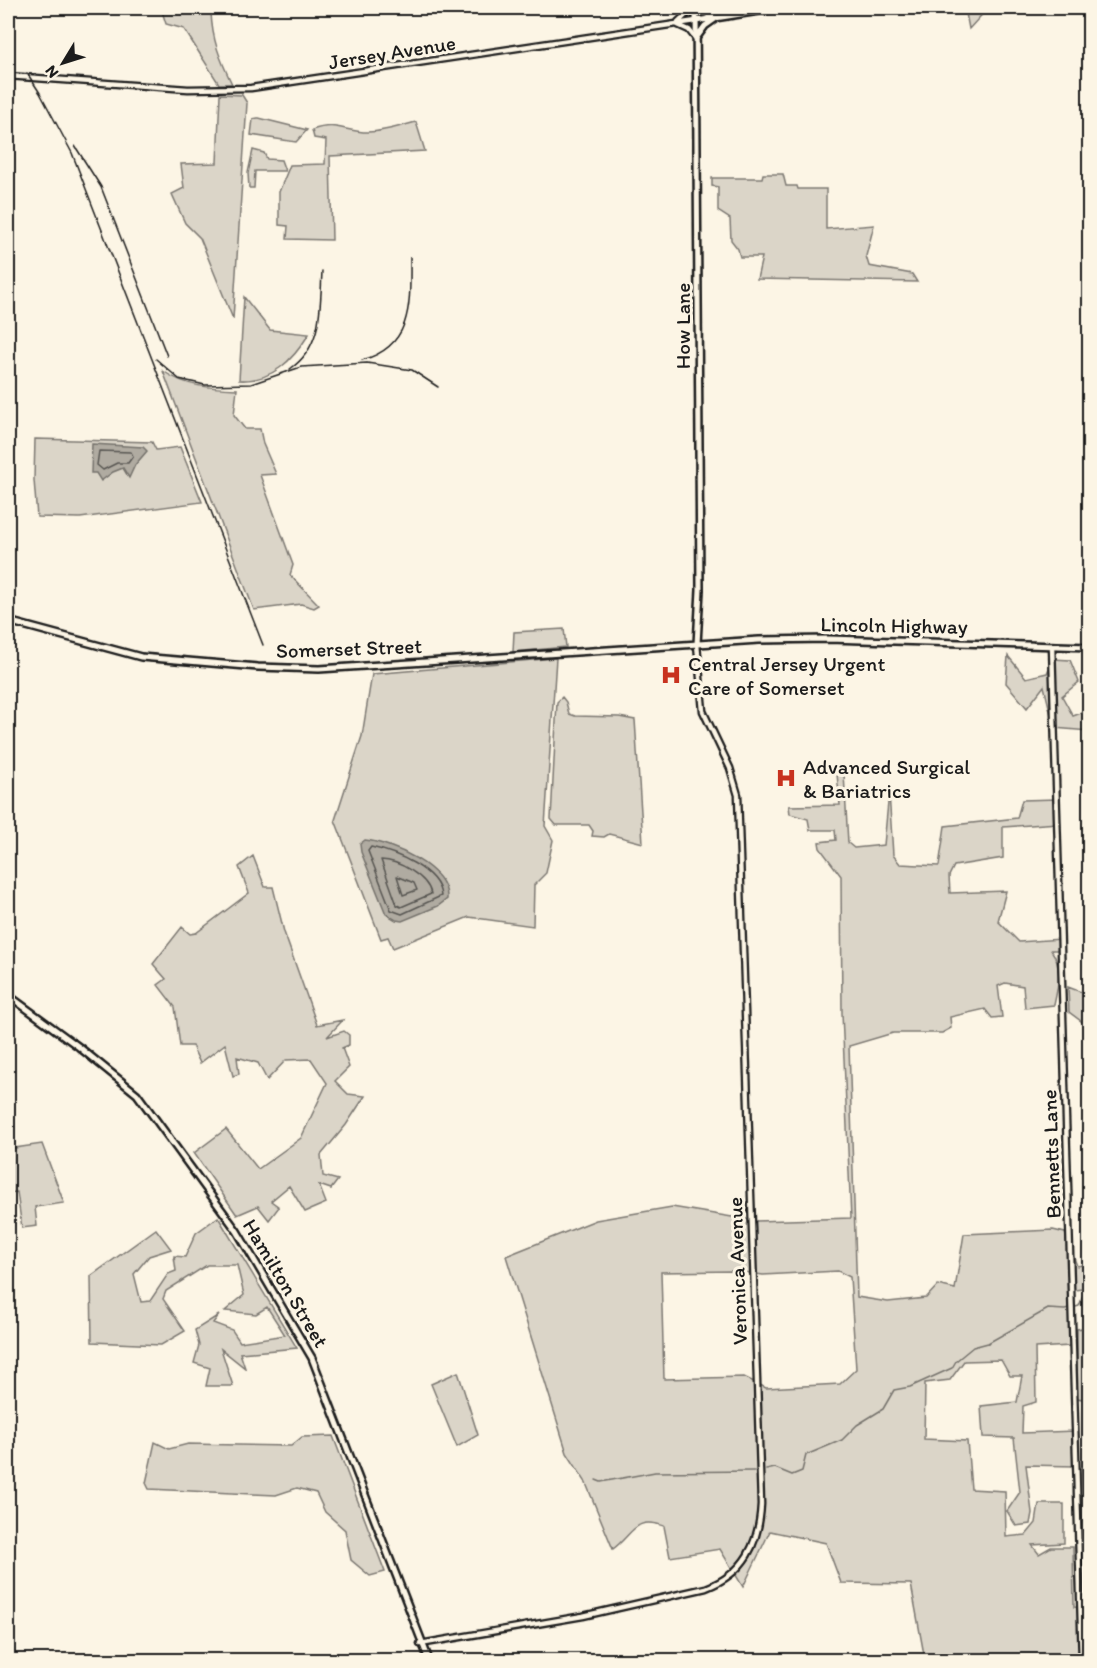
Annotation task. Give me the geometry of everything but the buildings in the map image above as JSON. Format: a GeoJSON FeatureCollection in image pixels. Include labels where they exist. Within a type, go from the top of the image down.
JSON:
{"type":"FeatureCollection","features":[{"type":"Feature","properties":{"kind":"main road"},"geometry":{"type":"LineString","coordinates":[[696,8],[719,17]]}},
{"type":"Feature","properties":{"kind":"main road","name":"How Lane"},"geometry":{"type":"LineString","coordinates":[[696,8],[700,590],[697,645]]}},
{"type":"Feature","properties":{"kind":"main road","name":"Jersey Avenue"},"geometry":{"type":"LineString","coordinates":[[696,21],[779,8]]}},
{"type":"Feature","properties":{"kind":"main road"},"geometry":{"type":"LineString","coordinates":[[696,39],[705,26],[719,17]]}},
{"type":"Feature","properties":{"kind":"main road","name":"Somerset Street"},"geometry":{"type":"LineString","coordinates":[[8,621],[141,657],[272,668],[321,669],[697,645]]}},
{"type":"Feature","properties":{"kind":"main road","name":"Lincoln Highway"},"geometry":{"type":"LineString","coordinates":[[697,645],[830,639],[1089,647]]}},
{"type":"Feature","properties":{"kind":"main road","name":"Hamilton Street"},"geometry":{"type":"LineString","coordinates":[[8,995],[137,1094],[237,1231],[312,1358],[420,1644],[429,1660]]}},
{"type":"Feature","properties":{"kind":"street"},"geometry":{"type":"LineString","coordinates":[[675,24],[696,8]]}},
{"type":"Feature","properties":{"kind":"street","name":"Jersey Avenue"},"geometry":{"type":"LineString","coordinates":[[8,76],[188,88],[251,88],[696,21]]}},
{"type":"Feature","properties":{"kind":"street"},"geometry":{"type":"LineString","coordinates":[[675,24],[688,29],[696,39]]}},
{"type":"Feature","properties":{"kind":"street","name":"Veronica Avenue"},"geometry":{"type":"LineString","coordinates":[[420,1644],[583,1616],[706,1588],[725,1579],[738,1569],[752,1549],[758,1533],[761,1504],[738,795],[730,768],[702,711],[697,645]]}},
{"type":"Feature","properties":{"kind":"street","name":"Bennetts Lane"},"geometry":{"type":"LineString","coordinates":[[1052,646],[1082,1660]]}},
{"type":"Feature","properties":{"kind":"shaded area"},"geometry":{"type":"Polygon","coordinates":[[[161,8],[211,12],[217,49],[232,84],[219,84],[184,29],[166,24],[161,8]]]}},
{"type":"Feature","properties":{"kind":"shaded area"},"geometry":{"type":"Polygon","coordinates":[[[965,8],[988,8],[969,29],[965,8]]]}},
{"type":"Feature","properties":{"kind":"shaded area"},"geometry":{"type":"Polygon","coordinates":[[[220,94],[242,95],[247,103],[233,319],[200,238],[185,223],[172,194],[184,188],[181,164],[217,163],[220,94]]]}},
{"type":"Feature","properties":{"kind":"shaded area"},"geometry":{"type":"Polygon","coordinates":[[[258,118],[307,130],[296,142],[251,135],[253,119],[258,118]]]}},
{"type":"Feature","properties":{"kind":"shaded area"},"geometry":{"type":"Polygon","coordinates":[[[416,122],[425,151],[330,156],[332,240],[287,239],[288,226],[279,225],[279,192],[290,165],[325,164],[326,140],[314,138],[312,130],[334,127],[374,132],[416,122]]]}},
{"type":"Feature","properties":{"kind":"shaded area"},"geometry":{"type":"Polygon","coordinates":[[[253,150],[264,153],[267,159],[281,160],[285,171],[255,171],[254,188],[249,188],[248,173],[253,150]]]}},
{"type":"Feature","properties":{"kind":"shaded area"},"geometry":{"type":"Polygon","coordinates":[[[763,174],[783,174],[786,186],[797,186],[798,189],[826,189],[826,229],[874,225],[866,256],[869,266],[912,274],[917,282],[757,279],[762,257],[740,257],[738,249],[731,240],[730,219],[718,211],[718,187],[712,186],[712,178],[762,178],[763,174]]]}},
{"type":"Feature","properties":{"kind":"shaded area"},"geometry":{"type":"Polygon","coordinates":[[[244,297],[270,330],[309,334],[289,361],[271,373],[251,380],[239,380],[244,297]]]}},
{"type":"Feature","properties":{"kind":"shaded area"},"geometry":{"type":"Polygon","coordinates":[[[163,371],[189,383],[237,389],[234,415],[245,429],[260,429],[263,444],[276,474],[260,475],[293,565],[290,575],[319,605],[314,608],[301,604],[254,610],[163,371]]]}},
{"type":"Feature","properties":{"kind":"shaded area"},"geometry":{"type":"Polygon","coordinates":[[[35,439],[152,442],[156,450],[180,447],[202,502],[80,518],[37,517],[34,480],[35,439]]]}},
{"type":"Feature","properties":{"kind":"shaded area"},"geometry":{"type":"Polygon","coordinates":[[[564,629],[566,647],[513,652],[514,632],[564,629]]]}},
{"type":"Feature","properties":{"kind":"shaded area"},"geometry":{"type":"Polygon","coordinates":[[[1008,656],[1026,678],[1047,673],[1053,659],[1070,660],[1079,682],[1062,696],[1073,716],[1089,710],[1089,731],[1054,728],[1044,686],[1027,708],[1006,683],[1008,656]]]}},
{"type":"Feature","properties":{"kind":"shaded area"},"geometry":{"type":"Polygon","coordinates":[[[556,658],[545,826],[553,840],[546,873],[534,885],[533,926],[469,917],[393,948],[388,937],[381,939],[335,820],[362,736],[372,674],[556,658]]]}},
{"type":"Feature","properties":{"kind":"shaded area"},"geometry":{"type":"Polygon","coordinates":[[[562,697],[569,714],[575,716],[619,717],[635,720],[643,843],[609,834],[604,837],[592,836],[593,831],[589,825],[556,825],[551,819],[557,702],[562,697]]]}},
{"type":"Feature","properties":{"kind":"shaded area"},"geometry":{"type":"Polygon","coordinates":[[[837,774],[844,774],[848,843],[854,848],[884,845],[889,792],[893,855],[900,864],[939,866],[945,826],[1017,818],[1022,800],[1057,799],[1058,823],[1003,827],[1003,858],[954,866],[949,876],[950,893],[1006,891],[998,921],[1019,942],[1061,939],[1062,950],[1051,950],[1058,970],[1054,1005],[1025,1008],[1023,986],[1005,983],[998,986],[1002,1017],[992,1018],[985,1009],[950,1017],[951,1028],[942,1033],[893,1033],[849,1046],[857,1297],[888,1302],[926,1298],[938,1285],[955,1289],[964,1234],[1053,1230],[1065,1233],[1077,1266],[1089,1264],[1089,1288],[1068,1291],[1070,1346],[1035,1348],[1036,1402],[1023,1406],[1022,1433],[1075,1431],[1076,1466],[1026,1465],[1032,1513],[1030,1524],[1016,1526],[1007,1511],[1020,1492],[1014,1438],[983,1437],[981,1406],[1017,1402],[1022,1376],[1010,1376],[1001,1360],[964,1361],[950,1380],[925,1383],[924,1439],[967,1441],[971,1489],[1005,1491],[1006,1537],[1026,1535],[1036,1523],[1039,1504],[1064,1504],[1064,1543],[1032,1545],[1039,1554],[1051,1547],[1073,1547],[1074,1607],[1089,1608],[1089,1660],[925,1660],[911,1584],[841,1583],[826,1543],[770,1531],[743,1587],[720,1549],[670,1557],[664,1526],[654,1523],[646,1523],[635,1528],[613,1549],[585,1481],[567,1453],[506,1256],[596,1220],[672,1207],[756,1221],[851,1218],[842,1013],[841,876],[820,848],[819,842],[836,840],[835,830],[810,830],[808,819],[790,814],[789,806],[840,805],[837,774]],[[736,1271],[661,1272],[664,1379],[744,1377],[766,1388],[840,1384],[856,1369],[850,1277],[838,1271],[763,1275],[736,1271]]]}},
{"type":"Feature","properties":{"kind":"shaded area"},"geometry":{"type":"Polygon","coordinates":[[[253,856],[265,887],[273,887],[284,932],[317,1025],[343,1020],[327,1037],[344,1031],[349,1035],[349,1045],[342,1048],[349,1067],[335,1081],[348,1094],[365,1096],[346,1125],[321,1155],[323,1176],[338,1180],[331,1189],[319,1185],[326,1203],[305,1212],[289,1186],[271,1201],[279,1207],[269,1220],[258,1206],[237,1215],[194,1153],[226,1129],[258,1169],[301,1138],[327,1083],[311,1059],[286,1060],[267,1080],[258,1063],[237,1057],[239,1074],[233,1076],[225,1044],[200,1063],[192,1046],[180,1046],[175,1007],[158,985],[166,979],[153,964],[182,927],[190,934],[196,933],[249,893],[239,867],[253,856]]]}},
{"type":"Feature","properties":{"kind":"shaded area"},"geometry":{"type":"Polygon","coordinates":[[[1068,987],[1089,995],[1089,1027],[1069,1012],[1068,987]]]}},
{"type":"Feature","properties":{"kind":"shaded area"},"geometry":{"type":"Polygon","coordinates":[[[42,1144],[64,1203],[35,1207],[37,1226],[22,1228],[17,1192],[8,1193],[8,1149],[42,1144]]]}},
{"type":"Feature","properties":{"kind":"shaded area"},"geometry":{"type":"Polygon","coordinates":[[[218,1217],[297,1348],[240,1353],[245,1368],[221,1349],[233,1386],[206,1386],[210,1368],[194,1363],[199,1345],[195,1330],[219,1315],[213,1323],[232,1330],[240,1342],[285,1335],[267,1307],[256,1314],[225,1311],[244,1295],[237,1265],[207,1265],[166,1291],[163,1299],[185,1331],[161,1345],[92,1342],[91,1276],[156,1229],[171,1249],[149,1256],[134,1274],[141,1302],[150,1301],[168,1274],[176,1271],[174,1256],[185,1257],[196,1233],[218,1217]]]}},
{"type":"Feature","properties":{"kind":"shaded area"},"geometry":{"type":"Polygon","coordinates":[[[1090,1327],[1089,1400],[1077,1398],[1077,1329],[1090,1327]]]}},
{"type":"Feature","properties":{"kind":"shaded area"},"geometry":{"type":"Polygon","coordinates":[[[458,1372],[478,1435],[457,1447],[431,1384],[458,1372]]]}},
{"type":"Feature","properties":{"kind":"shaded area"},"geometry":{"type":"Polygon","coordinates":[[[333,1436],[385,1572],[370,1576],[351,1560],[345,1530],[325,1512],[316,1493],[297,1488],[276,1495],[149,1489],[146,1483],[155,1442],[169,1449],[188,1444],[291,1446],[302,1437],[333,1436]]]}},
{"type":"Feature","properties":{"kind":"water"},"geometry":{"type":"Polygon","coordinates":[[[92,444],[143,447],[147,451],[135,465],[129,478],[123,468],[101,481],[96,473],[91,473],[92,444]]]}},
{"type":"Feature","properties":{"kind":"water"},"geometry":{"type":"Polygon","coordinates":[[[365,840],[389,846],[429,867],[445,887],[447,899],[438,906],[402,921],[386,914],[361,852],[360,844],[365,840]]]}},
{"type":"Feature","properties":{"kind":"waterway"},"geometry":{"type":"LineString","coordinates":[[766,1470],[775,1468],[792,1475],[802,1471],[806,1455],[842,1440],[857,1425],[883,1409],[894,1390],[910,1387],[952,1368],[956,1361],[973,1347],[988,1343],[1048,1309],[1065,1310],[1079,1306],[1085,1291],[1090,1289]]}},
{"type":"Feature","properties":{"kind":"waterway"},"geometry":{"type":"LineString","coordinates":[[596,1480],[601,1482],[655,1472],[754,1471]]}},
{"type":"Feature","properties":{"kind":"railway"},"geometry":{"type":"LineString","coordinates":[[27,73],[72,153],[263,645]]}},
{"type":"Feature","properties":{"kind":"railway"},"geometry":{"type":"LineString","coordinates":[[75,146],[101,187],[167,356]]}},
{"type":"Feature","properties":{"kind":"railway"},"geometry":{"type":"LineString","coordinates":[[362,360],[379,353],[400,333],[409,305],[410,257]]}},
{"type":"Feature","properties":{"kind":"railway"},"geometry":{"type":"LineString","coordinates":[[290,369],[301,360],[314,338],[320,312],[322,271]]}},
{"type":"Feature","properties":{"kind":"railway"},"geometry":{"type":"LineString","coordinates":[[156,359],[179,379],[205,385],[251,384],[301,367],[367,363],[412,370],[438,387]]}},
{"type":"Feature","properties":{"kind":"place","name":"Central Jersey Urgent Care of Somerset"},"geometry":{"type":"Point","coordinates":[671,675]}},
{"type":"Feature","properties":{"kind":"place","name":"Advanced Surgical & Bariatrics"},"geometry":{"type":"Point","coordinates":[786,778]}}]}
